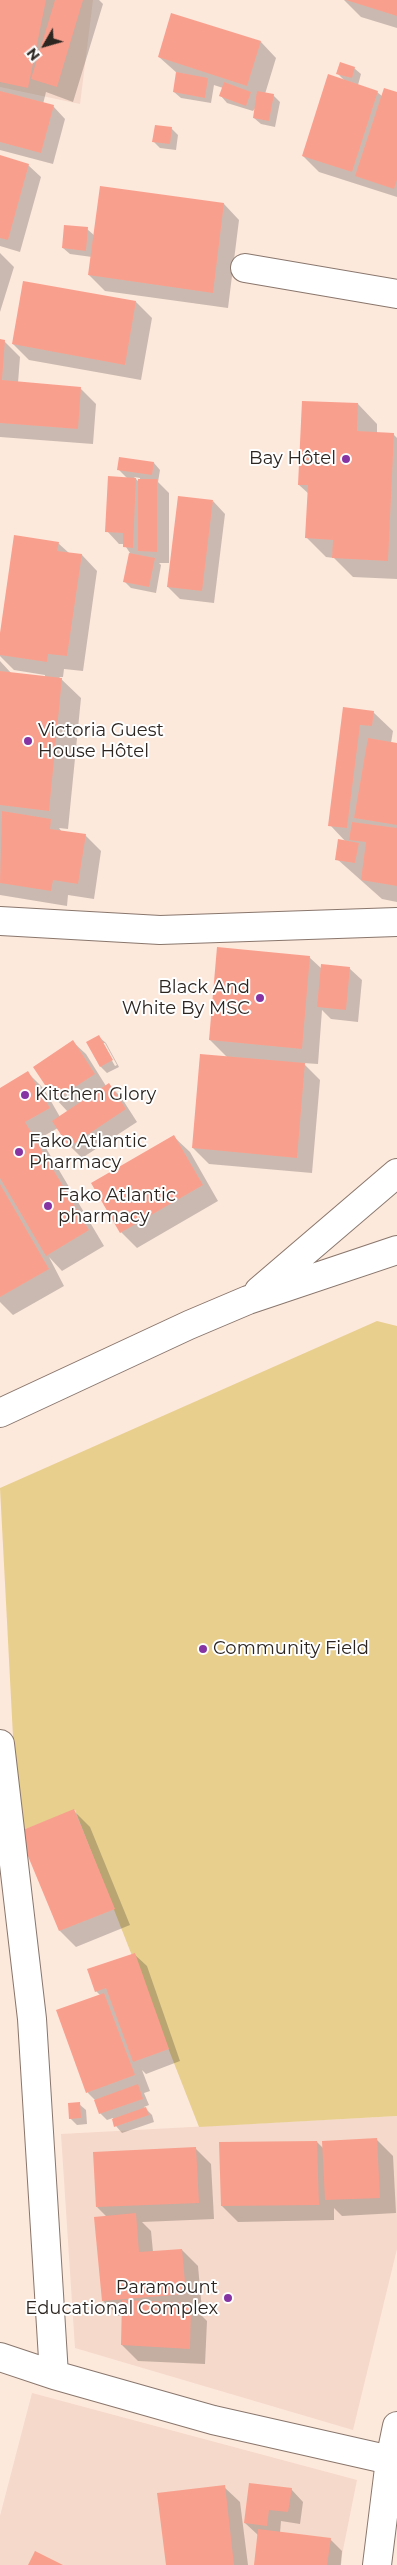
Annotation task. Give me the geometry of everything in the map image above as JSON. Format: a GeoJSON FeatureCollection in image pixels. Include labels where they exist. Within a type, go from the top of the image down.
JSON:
{"type":"FeatureCollection","features":[{"type":"Feature","properties":{"kind":"main road"},"geometry":{"type":"LineString","coordinates":[[245,268],[397,294]]}},
{"type":"Feature","properties":{"kind":"main road"},"geometry":{"type":"LineString","coordinates":[[0,921],[160,930],[397,922]]}},
{"type":"Feature","properties":{"kind":"main road"},"geometry":{"type":"LineString","coordinates":[[248,1300],[397,1173]]}},
{"type":"Feature","properties":{"kind":"main road"},"geometry":{"type":"LineString","coordinates":[[0,1413],[189,1325],[248,1300],[397,1250]]}},
{"type":"Feature","properties":{"kind":"main road"},"geometry":{"type":"LineString","coordinates":[[0,1744],[32,2019],[54,2375]]}},
{"type":"Feature","properties":{"kind":"main road"},"geometry":{"type":"LineString","coordinates":[[0,2357],[54,2375],[213,2420],[390,2460]]}},
{"type":"Feature","properties":{"kind":"main road"},"geometry":{"type":"LineString","coordinates":[[378,2565],[390,2460],[397,2426]]}},
{"type":"Feature","properties":{"kind":"shaded area"},"geometry":{"type":"Polygon","coordinates":[[[0,0],[93,0],[80,104],[0,87],[0,0]]]}},
{"type":"Feature","properties":{"kind":"shaded area","name":"Community Field"},"geometry":{"type":"Polygon","coordinates":[[[377,1321],[397,1326],[397,2116],[199,2127],[75,1810],[18,1832],[0,1488],[377,1321]]]}},
{"type":"Feature","properties":{"kind":"shaded area","name":"Paramount Educational Complex"},"geometry":{"type":"Polygon","coordinates":[[[397,2116],[397,2249],[353,2430],[75,2348],[61,2134],[397,2116]]]}},
{"type":"Feature","properties":{"kind":"shaded area"},"geometry":{"type":"Polygon","coordinates":[[[32,2393],[357,2480],[340,2565],[0,2565],[0,2516],[32,2393]]]}},
{"type":"Feature","properties":{"kind":"building"},"geometry":{"type":"Polygon","coordinates":[[[0,0],[46,0],[28,88],[0,82],[0,0]]]}},
{"type":"Feature","properties":{"kind":"building"},"geometry":{"type":"Polygon","coordinates":[[[55,0],[83,0],[57,87],[31,79],[55,0]]]}},
{"type":"Feature","properties":{"kind":"building"},"geometry":{"type":"Polygon","coordinates":[[[346,0],[397,0],[397,16],[346,0]]]}},
{"type":"Feature","properties":{"kind":"building"},"geometry":{"type":"Polygon","coordinates":[[[171,13],[261,41],[247,86],[158,57],[171,13]]]}},
{"type":"Feature","properties":{"kind":"building"},"geometry":{"type":"Polygon","coordinates":[[[340,62],[355,67],[352,78],[336,74],[340,62]]]}},
{"type":"Feature","properties":{"kind":"building"},"geometry":{"type":"Polygon","coordinates":[[[176,72],[208,78],[205,98],[173,92],[176,72]]]}},
{"type":"Feature","properties":{"kind":"building"},"geometry":{"type":"Polygon","coordinates":[[[328,74],[378,91],[352,172],[302,156],[328,74]]]}},
{"type":"Feature","properties":{"kind":"building"},"geometry":{"type":"Polygon","coordinates":[[[224,82],[251,92],[246,106],[219,96],[224,82]]]}},
{"type":"Feature","properties":{"kind":"building"},"geometry":{"type":"Polygon","coordinates":[[[384,88],[397,92],[397,180],[394,189],[355,176],[384,88]]]}},
{"type":"Feature","properties":{"kind":"building"},"geometry":{"type":"Polygon","coordinates":[[[0,91],[54,105],[41,153],[0,142],[0,91]]]}},
{"type":"Feature","properties":{"kind":"building"},"geometry":{"type":"Polygon","coordinates":[[[257,91],[274,94],[269,121],[253,118],[257,91]]]}},
{"type":"Feature","properties":{"kind":"building"},"geometry":{"type":"Polygon","coordinates":[[[155,125],[172,127],[170,144],[152,142],[155,125]]]}},
{"type":"Feature","properties":{"kind":"building"},"geometry":{"type":"Polygon","coordinates":[[[0,155],[29,164],[8,240],[0,238],[0,155]]]}},
{"type":"Feature","properties":{"kind":"building"},"geometry":{"type":"Polygon","coordinates":[[[100,186],[224,203],[213,293],[88,275],[100,186]]]}},
{"type":"Feature","properties":{"kind":"building"},"geometry":{"type":"Polygon","coordinates":[[[64,225],[88,227],[86,251],[62,248],[64,225]]]}},
{"type":"Feature","properties":{"kind":"building"},"geometry":{"type":"Polygon","coordinates":[[[23,281],[136,301],[125,365],[12,344],[23,281]]]}},
{"type":"Feature","properties":{"kind":"building"},"geometry":{"type":"Polygon","coordinates":[[[0,339],[5,340],[2,380],[81,387],[78,429],[0,423],[0,339]]]}},
{"type":"Feature","properties":{"kind":"building","name":"Bay Hôtel"},"geometry":{"type":"Polygon","coordinates":[[[302,401],[358,403],[357,431],[394,433],[388,561],[332,558],[333,540],[305,538],[308,485],[298,485],[302,401]]]}},
{"type":"Feature","properties":{"kind":"building"},"geometry":{"type":"Polygon","coordinates":[[[119,457],[154,462],[152,475],[117,470],[119,457]]]}},
{"type":"Feature","properties":{"kind":"building"},"geometry":{"type":"Polygon","coordinates":[[[108,476],[136,478],[133,548],[123,547],[123,533],[105,532],[108,476]]]}},
{"type":"Feature","properties":{"kind":"building"},"geometry":{"type":"Polygon","coordinates":[[[138,479],[157,479],[157,552],[138,551],[138,479]]]}},
{"type":"Feature","properties":{"kind":"building"},"geometry":{"type":"Polygon","coordinates":[[[178,496],[213,500],[202,591],[167,587],[178,496]]]}},
{"type":"Feature","properties":{"kind":"building"},"geometry":{"type":"Polygon","coordinates":[[[14,535],[59,542],[57,551],[82,554],[67,656],[48,654],[47,662],[0,655],[0,633],[14,535]]]}},
{"type":"Feature","properties":{"kind":"building"},"geometry":{"type":"Polygon","coordinates":[[[129,553],[155,558],[149,587],[123,582],[129,553]]]}},
{"type":"Feature","properties":{"kind":"building","name":"Victoria Guest House Hôtel"},"geometry":{"type":"Polygon","coordinates":[[[0,671],[62,678],[49,811],[0,805],[0,671]]]}},
{"type":"Feature","properties":{"kind":"building"},"geometry":{"type":"Polygon","coordinates":[[[343,707],[374,711],[372,726],[360,725],[347,828],[328,826],[343,707]]]}},
{"type":"Feature","properties":{"kind":"building"},"geometry":{"type":"Polygon","coordinates":[[[368,738],[397,743],[397,825],[354,818],[368,738]]]}},
{"type":"Feature","properties":{"kind":"building"},"geometry":{"type":"Polygon","coordinates":[[[2,811],[51,819],[50,829],[86,834],[78,884],[53,880],[51,891],[0,883],[2,811]]]}},
{"type":"Feature","properties":{"kind":"building"},"geometry":{"type":"Polygon","coordinates":[[[352,822],[397,828],[397,886],[361,880],[366,842],[349,840],[352,822]]]}},
{"type":"Feature","properties":{"kind":"building"},"geometry":{"type":"Polygon","coordinates":[[[338,839],[359,843],[355,863],[335,860],[338,839]]]}},
{"type":"Feature","properties":{"kind":"building","name":"Black And White By MSC"},"geometry":{"type":"Polygon","coordinates":[[[217,947],[310,956],[302,1049],[209,1040],[217,947]]]}},
{"type":"Feature","properties":{"kind":"building"},"geometry":{"type":"Polygon","coordinates":[[[321,964],[350,967],[346,1010],[317,1007],[321,964]]]}},
{"type":"Feature","properties":{"kind":"building"},"geometry":{"type":"Polygon","coordinates":[[[99,1035],[113,1060],[100,1067],[86,1042],[99,1035]]]}},
{"type":"Feature","properties":{"kind":"building"},"geometry":{"type":"Polygon","coordinates":[[[73,1040],[95,1074],[55,1100],[33,1067],[73,1040]]]}},
{"type":"Feature","properties":{"kind":"building"},"geometry":{"type":"Polygon","coordinates":[[[200,1054],[305,1063],[297,1158],[192,1148],[200,1054]]]}},
{"type":"Feature","properties":{"kind":"building"},"geometry":{"type":"Polygon","coordinates":[[[28,1071],[50,1108],[25,1122],[89,1230],[46,1256],[0,1178],[0,1088],[28,1071]]]}},
{"type":"Feature","properties":{"kind":"building"},"geometry":{"type":"Polygon","coordinates":[[[109,1083],[126,1109],[69,1147],[52,1121],[109,1083]]]}},
{"type":"Feature","properties":{"kind":"building"},"geometry":{"type":"Polygon","coordinates":[[[174,1135],[203,1185],[120,1233],[91,1183],[174,1135]]]}},
{"type":"Feature","properties":{"kind":"building"},"geometry":{"type":"Polygon","coordinates":[[[0,1184],[49,1269],[0,1297],[0,1184]]]}},
{"type":"Feature","properties":{"kind":"building"},"geometry":{"type":"Polygon","coordinates":[[[74,1809],[115,1909],[59,1931],[18,1832],[74,1809]]]}},
{"type":"Feature","properties":{"kind":"building"},"geometry":{"type":"Polygon","coordinates":[[[135,1953],[169,2049],[133,2062],[106,1988],[95,1992],[87,1969],[135,1953]]]}},
{"type":"Feature","properties":{"kind":"building"},"geometry":{"type":"Polygon","coordinates":[[[104,1993],[135,2075],[86,2093],[56,2010],[104,1993]]]}},
{"type":"Feature","properties":{"kind":"building"},"geometry":{"type":"Polygon","coordinates":[[[138,2084],[143,2099],[99,2114],[94,2100],[138,2084]]]}},
{"type":"Feature","properties":{"kind":"building"},"geometry":{"type":"Polygon","coordinates":[[[80,2102],[81,2118],[69,2119],[68,2103],[80,2102]]]}},
{"type":"Feature","properties":{"kind":"building"},"geometry":{"type":"Polygon","coordinates":[[[146,2107],[149,2115],[114,2127],[112,2119],[146,2107]]]}},
{"type":"Feature","properties":{"kind":"building"},"geometry":{"type":"Polygon","coordinates":[[[377,2138],[380,2198],[325,2200],[322,2141],[377,2138]]]}},
{"type":"Feature","properties":{"kind":"building"},"geometry":{"type":"Polygon","coordinates":[[[317,2141],[319,2205],[221,2206],[219,2142],[317,2141]]]}},
{"type":"Feature","properties":{"kind":"building"},"geometry":{"type":"Polygon","coordinates":[[[196,2147],[199,2203],[96,2207],[93,2152],[196,2147]]]}},
{"type":"Feature","properties":{"kind":"building"},"geometry":{"type":"Polygon","coordinates":[[[136,2213],[139,2252],[182,2249],[186,2294],[102,2301],[94,2217],[136,2213]]]}},
{"type":"Feature","properties":{"kind":"building"},"geometry":{"type":"Polygon","coordinates":[[[122,2300],[191,2303],[190,2349],[121,2345],[122,2300]]]}},
{"type":"Feature","properties":{"kind":"building"},"geometry":{"type":"Polygon","coordinates":[[[249,2483],[292,2488],[288,2512],[269,2510],[267,2526],[244,2523],[249,2483]]]}},
{"type":"Feature","properties":{"kind":"building"},"geometry":{"type":"Polygon","coordinates":[[[225,2485],[234,2565],[166,2565],[157,2493],[225,2485]]]}},
{"type":"Feature","properties":{"kind":"building"},"geometry":{"type":"Polygon","coordinates":[[[258,2529],[331,2538],[327,2565],[254,2565],[258,2529]]]}},
{"type":"Feature","properties":{"kind":"building"},"geometry":{"type":"Polygon","coordinates":[[[35,2551],[63,2565],[28,2565],[35,2551]]]}},
{"type":"Feature","properties":{"kind":"place","name":"Bay Hôtel"},"geometry":{"type":"Point","coordinates":[346,459]}},
{"type":"Feature","properties":{"kind":"place","name":"Victoria Guest House Hôtel"},"geometry":{"type":"Point","coordinates":[28,741]}},
{"type":"Feature","properties":{"kind":"place","name":"Black And White By MSC"},"geometry":{"type":"Point","coordinates":[260,998]}},
{"type":"Feature","properties":{"kind":"place","name":"Kitchen Glory"},"geometry":{"type":"Point","coordinates":[25,1095]}},
{"type":"Feature","properties":{"kind":"place","name":"Fako Atlantic Pharmacy"},"geometry":{"type":"Point","coordinates":[19,1152]}},
{"type":"Feature","properties":{"kind":"place","name":"Fako Atlantic pharmacy"},"geometry":{"type":"Point","coordinates":[48,1206]}},
{"type":"Feature","properties":{"kind":"place","name":"Community Field"},"geometry":{"type":"Point","coordinates":[203,1649]}},
{"type":"Feature","properties":{"kind":"place","name":"Paramount Educational Complex"},"geometry":{"type":"Point","coordinates":[228,2298]}}]}
